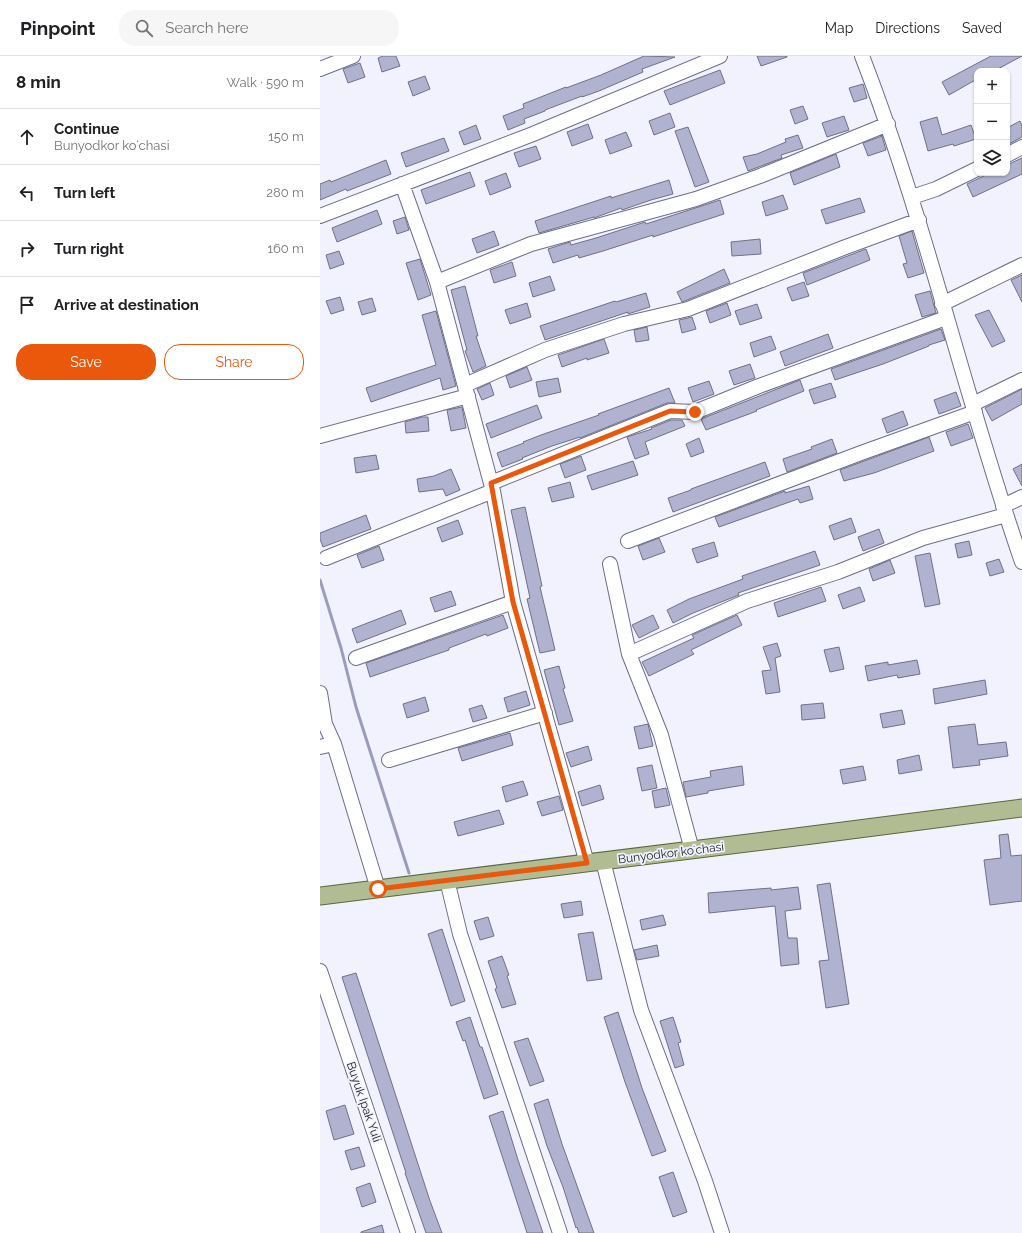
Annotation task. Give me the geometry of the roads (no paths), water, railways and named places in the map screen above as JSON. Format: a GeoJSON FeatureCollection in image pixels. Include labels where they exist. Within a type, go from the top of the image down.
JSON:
{"type":"FeatureCollection","features":[{"type":"Feature","properties":{"kind":"main road","name":"Bunyodkor koʻchasi"},"geometry":{"type":"LineString","coordinates":[[320,896],[1022,808]]}},
{"type":"Feature","properties":{"kind":"street"},"geometry":{"type":"LineString","coordinates":[[320,68],[353,56]]}},
{"type":"Feature","properties":{"kind":"street"},"geometry":{"type":"LineString","coordinates":[[320,216],[533,134],[720,56]]}},
{"type":"Feature","properties":{"kind":"street"},"geometry":{"type":"LineString","coordinates":[[862,56],[888,124],[912,197],[946,318],[1004,510],[1022,562]]}},
{"type":"Feature","properties":{"kind":"street"},"geometry":{"type":"LineString","coordinates":[[437,282],[531,244],[696,199],[760,176],[888,124]]}},
{"type":"Feature","properties":{"kind":"street"},"geometry":{"type":"LineString","coordinates":[[1010,153],[1022,147]]}},
{"type":"Feature","properties":{"kind":"street"},"geometry":{"type":"LineString","coordinates":[[912,197],[936,189],[974,170]]}},
{"type":"Feature","properties":{"kind":"street"},"geometry":{"type":"LineString","coordinates":[[402,184],[437,282],[492,487],[513,602],[545,713],[595,862],[641,1010],[705,1181],[722,1233]]}},
{"type":"Feature","properties":{"kind":"street"},"geometry":{"type":"LineString","coordinates":[[320,436],[466,391],[545,350],[624,324],[688,310],[843,248],[919,220]]}},
{"type":"Feature","properties":{"kind":"street"},"geometry":{"type":"LineString","coordinates":[[942,304],[1022,265]]}},
{"type":"Feature","properties":{"kind":"street"},"geometry":{"type":"LineString","coordinates":[[326,558],[670,411],[695,412],[759,386],[946,318]]}},
{"type":"Feature","properties":{"kind":"street"},"geometry":{"type":"LineString","coordinates":[[628,541],[861,453],[974,408],[1022,380]]}},
{"type":"Feature","properties":{"kind":"street"},"geometry":{"type":"LineString","coordinates":[[629,654],[747,602],[838,572],[923,538],[1004,510],[1022,497]]}},
{"type":"Feature","properties":{"kind":"street"},"geometry":{"type":"LineString","coordinates":[[610,564],[629,654],[660,735],[692,850]]}},
{"type":"Feature","properties":{"kind":"street"},"geometry":{"type":"LineString","coordinates":[[356,658],[513,602]]}},
{"type":"Feature","properties":{"kind":"street"},"geometry":{"type":"LineString","coordinates":[[320,693],[326,724],[334,744],[378,889]]}},
{"type":"Feature","properties":{"kind":"street"},"geometry":{"type":"LineString","coordinates":[[389,760],[545,713]]}},
{"type":"Feature","properties":{"kind":"street"},"geometry":{"type":"LineString","coordinates":[[320,747],[334,744]]}},
{"type":"Feature","properties":{"kind":"street"},"geometry":{"type":"LineString","coordinates":[[447,880],[460,934],[560,1233]]}},
{"type":"Feature","properties":{"kind":"street","name":"Buyuk Ipak Yuli"},"geometry":{"type":"LineString","coordinates":[[320,971],[408,1233]]}},
{"type":"Feature","properties":{"kind":"waterway"},"geometry":{"type":"LineString","coordinates":[[320,580],[341,648],[356,707],[409,873]]}}]}
